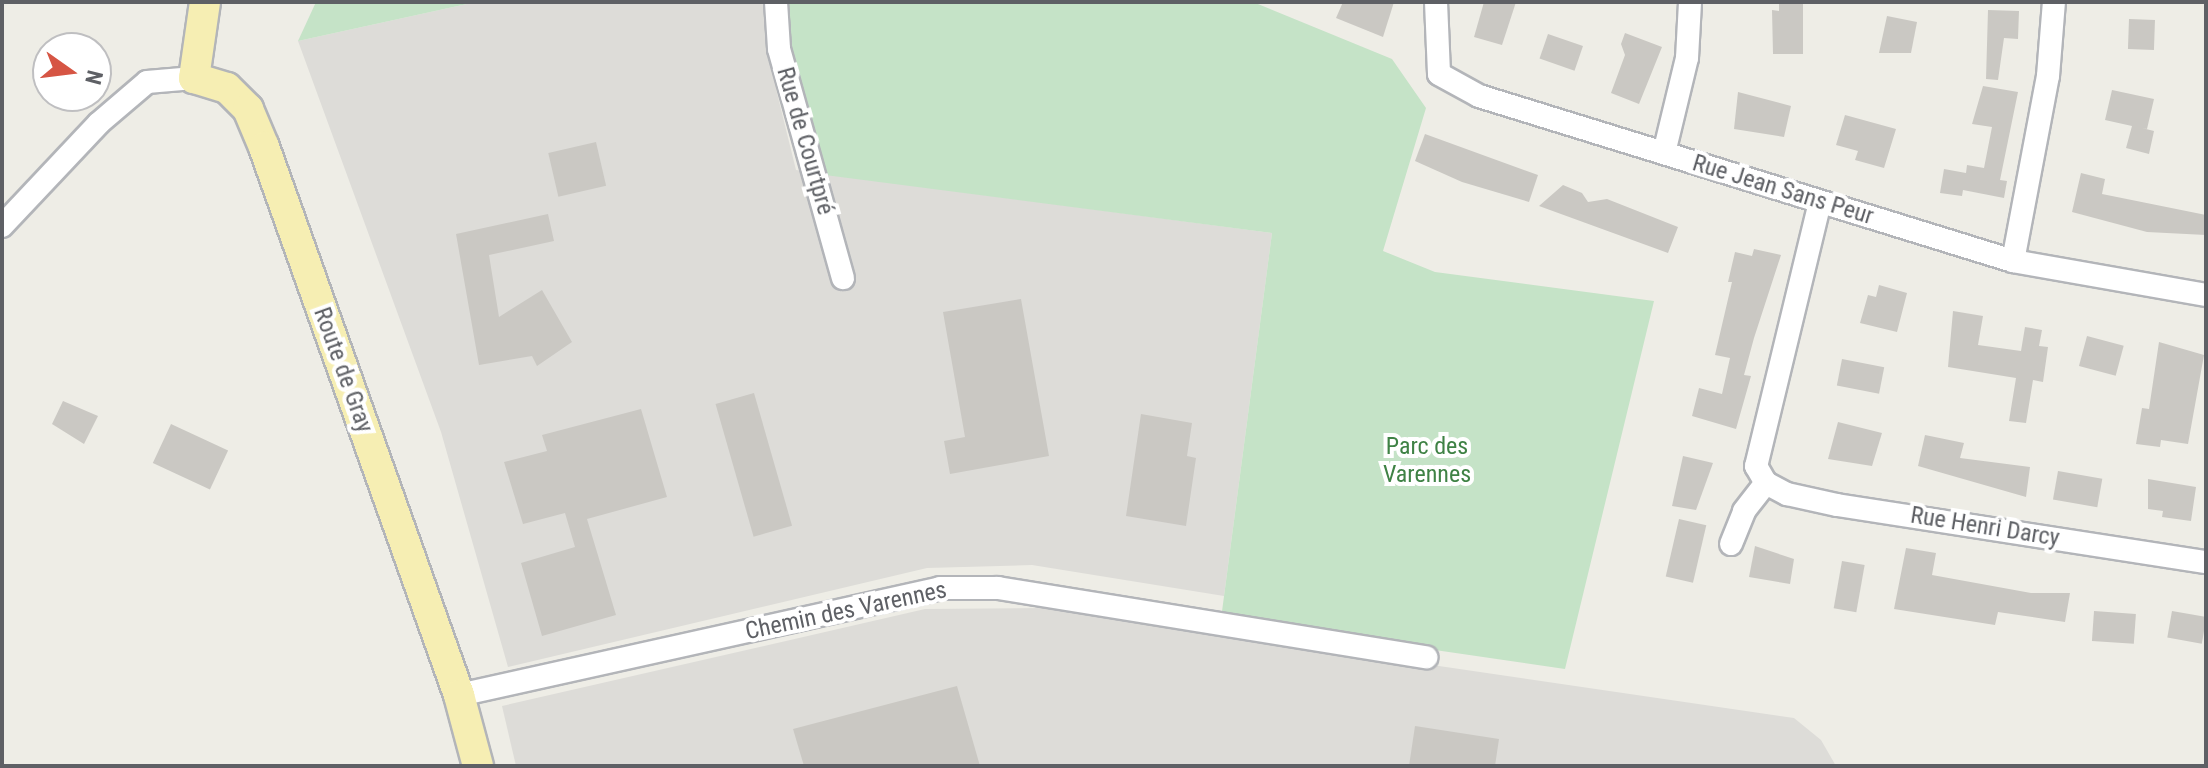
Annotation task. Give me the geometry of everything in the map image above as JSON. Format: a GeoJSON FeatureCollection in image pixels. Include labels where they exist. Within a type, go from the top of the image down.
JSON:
{"type":"FeatureCollection","features":[{"type":"Feature","properties":{"kind":"main road"},"geometry":{"type":"LineString","coordinates":[[194,78],[205,2]]}},
{"type":"Feature","properties":{"kind":"main road","name":"Route de Gray"},"geometry":{"type":"LineString","coordinates":[[194,78],[227,88],[248,109],[459,695],[478,766]]}},
{"type":"Feature","properties":{"kind":"street","name":"Rue de Courtpré"},"geometry":{"type":"LineString","coordinates":[[776,2],[779,49],[843,278]]}},
{"type":"Feature","properties":{"kind":"street","name":"Rue Jean Sans Peur"},"geometry":{"type":"LineString","coordinates":[[1436,2],[1439,74],[1479,96],[2013,261],[2206,295]]}},
{"type":"Feature","properties":{"kind":"street"},"geometry":{"type":"LineString","coordinates":[[1664,153],[1687,58],[1690,2]]}},
{"type":"Feature","properties":{"kind":"street"},"geometry":{"type":"LineString","coordinates":[[2013,261],[2046,90],[2054,2]]}},
{"type":"Feature","properties":{"kind":"street"},"geometry":{"type":"LineString","coordinates":[[2,226],[99,123],[147,82],[194,78]]}},
{"type":"Feature","properties":{"kind":"street"},"geometry":{"type":"LineString","coordinates":[[1731,544],[1744,511],[1766,483],[1756,466],[1820,202]]}},
{"type":"Feature","properties":{"kind":"street","name":"Rue Henri Darcy"},"geometry":{"type":"LineString","coordinates":[[1766,483],[1787,494],[1837,505],[2206,562]]}},
{"type":"Feature","properties":{"kind":"street","name":"Chemin des Varennes"},"geometry":{"type":"LineString","coordinates":[[459,695],[940,588],[998,588],[1426,657]]}},
{"type":"Feature","properties":{"kind":"shaded area"},"geometry":{"type":"Polygon","coordinates":[[[476,2],[763,2],[777,93],[796,170],[1272,233],[1224,596],[1032,565],[927,568],[508,667],[441,432],[298,41],[476,2]]]}},
{"type":"Feature","properties":{"kind":"shaded area"},"geometry":{"type":"Polygon","coordinates":[[[1043,608],[1794,718],[1821,740],[1836,766],[516,766],[502,706],[925,609],[1043,608]]]}},
{"type":"Feature","properties":{"kind":"green space"},"geometry":{"type":"Polygon","coordinates":[[[316,2],[476,2],[298,41],[316,2]]]}},
{"type":"Feature","properties":{"kind":"green space","name":"Parc des Varennes"},"geometry":{"type":"Polygon","coordinates":[[[787,2],[1253,2],[1392,59],[1426,108],[1383,251],[1435,272],[1654,301],[1565,669],[1221,619],[1272,233],[825,175],[791,49],[787,2]]]}},
{"type":"Feature","properties":{"kind":"building"},"geometry":{"type":"Polygon","coordinates":[[[1343,2],[1394,2],[1383,37],[1336,18],[1343,2]]]}},
{"type":"Feature","properties":{"kind":"building"},"geometry":{"type":"Polygon","coordinates":[[[1484,2],[1516,2],[1502,45],[1474,37],[1484,2]]]}},
{"type":"Feature","properties":{"kind":"building"},"geometry":{"type":"Polygon","coordinates":[[[1779,2],[1803,2],[1803,54],[1773,54],[1772,10],[1779,11],[1779,2]]]}},
{"type":"Feature","properties":{"kind":"building"},"geometry":{"type":"Polygon","coordinates":[[[1988,10],[2019,11],[2018,39],[2004,38],[1998,80],[1986,79],[1988,10]]]}},
{"type":"Feature","properties":{"kind":"building"},"geometry":{"type":"Polygon","coordinates":[[[1887,16],[1917,22],[1911,53],[1879,53],[1887,16]]]}},
{"type":"Feature","properties":{"kind":"building"},"geometry":{"type":"Polygon","coordinates":[[[2129,19],[2155,20],[2154,50],[2128,49],[2129,19]]]}},
{"type":"Feature","properties":{"kind":"building"},"geometry":{"type":"Polygon","coordinates":[[[1625,33],[1662,47],[1639,104],[1611,93],[1625,55],[1621,44],[1625,33]]]}},
{"type":"Feature","properties":{"kind":"building"},"geometry":{"type":"Polygon","coordinates":[[[1548,34],[1583,46],[1575,71],[1540,59],[1548,34]]]}},
{"type":"Feature","properties":{"kind":"building"},"geometry":{"type":"Polygon","coordinates":[[[1983,86],[2018,92],[2000,180],[2007,181],[2004,198],[1963,190],[1962,196],[1940,193],[1944,169],[1966,173],[1967,165],[1984,168],[1992,127],[1972,124],[1983,86]]]}},
{"type":"Feature","properties":{"kind":"building"},"geometry":{"type":"Polygon","coordinates":[[[2112,90],[2154,99],[2147,129],[2142,128],[2154,131],[2149,154],[2126,148],[2132,126],[2105,120],[2112,90]]]}},
{"type":"Feature","properties":{"kind":"building"},"geometry":{"type":"Polygon","coordinates":[[[1738,92],[1791,106],[1784,137],[1734,129],[1738,92]]]}},
{"type":"Feature","properties":{"kind":"building"},"geometry":{"type":"Polygon","coordinates":[[[1845,115],[1896,129],[1884,168],[1855,160],[1858,151],[1836,145],[1845,115]]]}},
{"type":"Feature","properties":{"kind":"building"},"geometry":{"type":"Polygon","coordinates":[[[1425,134],[1538,175],[1529,202],[1462,182],[1415,161],[1425,134]]]}},
{"type":"Feature","properties":{"kind":"building"},"geometry":{"type":"Polygon","coordinates":[[[596,142],[606,186],[558,197],[548,153],[596,142]]]}},
{"type":"Feature","properties":{"kind":"building"},"geometry":{"type":"Polygon","coordinates":[[[2081,173],[2105,179],[2102,194],[2206,215],[2206,235],[2147,232],[2072,212],[2081,173]]]}},
{"type":"Feature","properties":{"kind":"building"},"geometry":{"type":"Polygon","coordinates":[[[1563,185],[1582,193],[1588,202],[1607,199],[1678,227],[1668,253],[1539,206],[1563,185]]]}},
{"type":"Feature","properties":{"kind":"building"},"geometry":{"type":"Polygon","coordinates":[[[548,214],[554,241],[489,255],[499,317],[542,290],[572,342],[537,366],[532,356],[479,365],[456,234],[548,214]]]}},
{"type":"Feature","properties":{"kind":"building"},"geometry":{"type":"Polygon","coordinates":[[[1754,249],[1781,255],[1744,375],[1751,376],[1736,429],[1692,416],[1699,388],[1722,394],[1730,358],[1715,355],[1732,282],[1728,282],[1735,252],[1752,256],[1754,249]]]}},
{"type":"Feature","properties":{"kind":"building"},"geometry":{"type":"Polygon","coordinates":[[[1879,285],[1907,293],[1897,332],[1860,323],[1868,295],[1876,297],[1879,285]]]}},
{"type":"Feature","properties":{"kind":"building"},"geometry":{"type":"Polygon","coordinates":[[[1021,299],[1049,456],[950,474],[944,441],[965,437],[943,312],[1021,299]]]}},
{"type":"Feature","properties":{"kind":"building"},"geometry":{"type":"Polygon","coordinates":[[[1953,311],[1983,316],[1978,345],[2021,351],[2025,327],[2042,330],[2039,346],[2048,347],[2043,382],[2033,380],[2026,423],[2009,421],[2016,378],[1948,367],[1953,311]]]}},
{"type":"Feature","properties":{"kind":"building"},"geometry":{"type":"Polygon","coordinates":[[[2087,336],[2124,346],[2116,376],[2079,366],[2087,336]]]}},
{"type":"Feature","properties":{"kind":"building"},"geometry":{"type":"Polygon","coordinates":[[[2159,342],[2204,355],[2188,444],[2161,440],[2160,447],[2136,444],[2142,408],[2149,409],[2159,342]]]}},
{"type":"Feature","properties":{"kind":"building"},"geometry":{"type":"Polygon","coordinates":[[[1842,359],[1884,367],[1879,394],[1837,386],[1842,359]]]}},
{"type":"Feature","properties":{"kind":"building"},"geometry":{"type":"Polygon","coordinates":[[[754,393],[792,526],[754,537],[716,404],[754,393]]]}},
{"type":"Feature","properties":{"kind":"building"},"geometry":{"type":"Polygon","coordinates":[[[63,401],[98,416],[84,444],[52,424],[63,401]]]}},
{"type":"Feature","properties":{"kind":"building"},"geometry":{"type":"Polygon","coordinates":[[[641,409],[667,497],[587,519],[616,615],[542,636],[521,563],[575,547],[565,513],[523,524],[504,462],[547,451],[542,435],[641,409]]]}},
{"type":"Feature","properties":{"kind":"building"},"geometry":{"type":"Polygon","coordinates":[[[1141,414],[1192,423],[1187,456],[1196,458],[1186,526],[1126,516],[1141,414]]]}},
{"type":"Feature","properties":{"kind":"building"},"geometry":{"type":"Polygon","coordinates":[[[1838,422],[1882,433],[1872,466],[1828,459],[1838,422]]]}},
{"type":"Feature","properties":{"kind":"building"},"geometry":{"type":"Polygon","coordinates":[[[171,424],[228,451],[210,490],[153,463],[171,424]]]}},
{"type":"Feature","properties":{"kind":"building"},"geometry":{"type":"Polygon","coordinates":[[[1925,435],[1964,443],[1960,458],[2030,467],[2026,497],[1918,466],[1925,435]]]}},
{"type":"Feature","properties":{"kind":"building"},"geometry":{"type":"Polygon","coordinates":[[[1683,456],[1713,463],[1696,510],[1672,506],[1683,456]]]}},
{"type":"Feature","properties":{"kind":"building"},"geometry":{"type":"Polygon","coordinates":[[[2058,471],[2102,479],[2097,507],[2053,500],[2058,471]]]}},
{"type":"Feature","properties":{"kind":"building"},"geometry":{"type":"Polygon","coordinates":[[[2148,479],[2196,487],[2191,521],[2162,517],[2163,511],[2148,509],[2148,479]]]}},
{"type":"Feature","properties":{"kind":"building"},"geometry":{"type":"Polygon","coordinates":[[[1679,519],[1706,525],[1693,583],[1666,576],[1679,519]]]}},
{"type":"Feature","properties":{"kind":"building"},"geometry":{"type":"Polygon","coordinates":[[[1755,546],[1794,559],[1790,584],[1749,577],[1755,546]]]}},
{"type":"Feature","properties":{"kind":"building"},"geometry":{"type":"Polygon","coordinates":[[[1906,548],[1936,553],[1932,575],[2031,593],[2070,593],[2065,622],[1998,612],[1995,625],[1894,609],[1906,548]]]}},
{"type":"Feature","properties":{"kind":"building"},"geometry":{"type":"Polygon","coordinates":[[[1842,561],[1865,565],[1856,612],[1834,608],[1842,561]]]}},
{"type":"Feature","properties":{"kind":"building"},"geometry":{"type":"Polygon","coordinates":[[[2094,611],[2136,614],[2134,644],[2092,641],[2094,611]]]}},
{"type":"Feature","properties":{"kind":"building"},"geometry":{"type":"Polygon","coordinates":[[[2172,611],[2206,617],[2202,644],[2167,638],[2172,611]]]}},
{"type":"Feature","properties":{"kind":"building"},"geometry":{"type":"Polygon","coordinates":[[[957,686],[980,766],[804,766],[793,729],[957,686]]]}},
{"type":"Feature","properties":{"kind":"building"},"geometry":{"type":"Polygon","coordinates":[[[1415,726],[1499,739],[1495,766],[1409,766],[1415,726]]]}}]}
